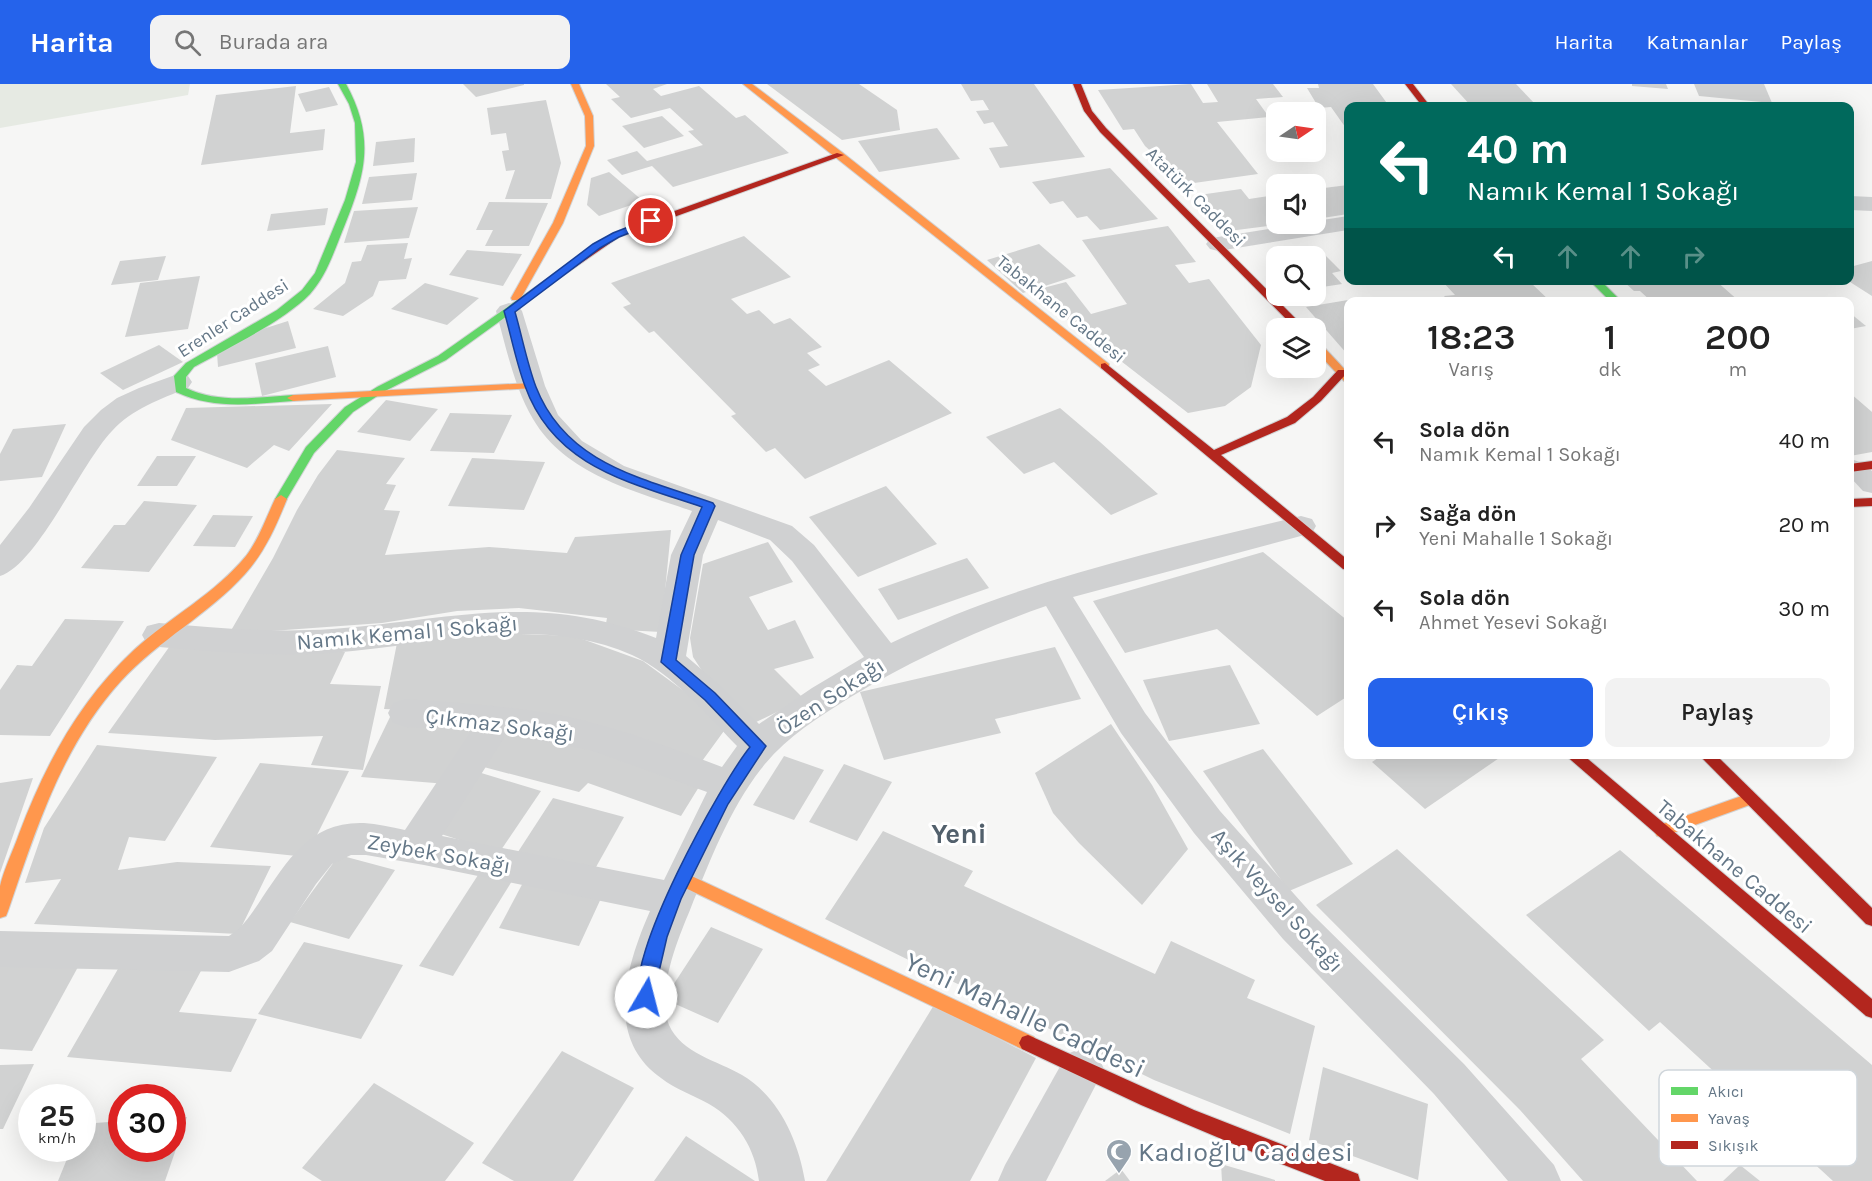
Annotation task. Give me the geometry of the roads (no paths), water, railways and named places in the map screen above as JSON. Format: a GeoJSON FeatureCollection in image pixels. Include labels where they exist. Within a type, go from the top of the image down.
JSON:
{"type":"FeatureCollection","features":[{"type":"Feature","properties":{"kind":"street","name":"Erenler Caddesi"},"geometry":{"type":"LineString","coordinates":[[342,84],[357,113],[361,130],[361,158],[351,199],[317,278],[308,291],[290,305],[190,365],[180,374],[178,382],[180,390],[189,397],[207,400],[254,400],[531,386]]}},
{"type":"Feature","properties":{"kind":"street"},"geometry":{"type":"LineString","coordinates":[[575,84],[580,91],[590,123],[591,137],[587,154],[556,231],[509,311],[531,386],[546,418],[557,433],[591,461],[614,473],[781,533],[793,543],[885,660]]}},
{"type":"Feature","properties":{"kind":"street","name":"Tabakhane Caddesi"},"geometry":{"type":"LineString","coordinates":[[747,84],[840,155],[1214,454],[1344,563]]}},
{"type":"Feature","properties":{"kind":"street","name":"Atatürk Caddesi"},"geometry":{"type":"LineString","coordinates":[[1077,84],[1088,111],[1103,129],[1290,318]]}},
{"type":"Feature","properties":{"kind":"street"},"geometry":{"type":"LineString","coordinates":[[1409,84],[1423,102]]}},
{"type":"Feature","properties":{"kind":"street"},"geometry":{"type":"LineString","coordinates":[[0,911],[45,787],[70,737],[104,689],[159,635],[243,568],[257,548],[297,467],[346,411],[373,394],[441,359],[597,246],[616,235],[840,155]]}},
{"type":"Feature","properties":{"kind":"street"},"geometry":{"type":"LineString","coordinates":[[1854,202],[1872,204]]}},
{"type":"Feature","properties":{"kind":"street"},"geometry":{"type":"LineString","coordinates":[[1218,244],[1344,224]]}},
{"type":"Feature","properties":{"kind":"street"},"geometry":{"type":"LineString","coordinates":[[1599,285],[1612,297]]}},
{"type":"Feature","properties":{"kind":"street"},"geometry":{"type":"LineString","coordinates":[[1326,356],[1344,375]]}},
{"type":"Feature","properties":{"kind":"street"},"geometry":{"type":"LineString","coordinates":[[1214,454],[1294,417],[1312,405],[1344,377]]}},
{"type":"Feature","properties":{"kind":"street"},"geometry":{"type":"LineString","coordinates":[[0,565],[38,518],[84,446],[101,425],[118,410],[140,396],[178,382]]}},
{"type":"Feature","properties":{"kind":"street"},"geometry":{"type":"LineString","coordinates":[[1854,503],[1872,502]]}},
{"type":"Feature","properties":{"kind":"street"},"geometry":{"type":"LineString","coordinates":[[668,662],[687,555],[709,506]]}},
{"type":"Feature","properties":{"kind":"street","name":"Özen Sokağı"},"geometry":{"type":"LineString","coordinates":[[782,1181],[781,1169],[772,1139],[753,1113],[728,1091],[677,1067],[653,1042],[645,1016],[648,978],[658,937],[678,889],[730,786],[759,746],[777,728],[885,660],[983,616],[1053,591],[1301,526]]}},
{"type":"Feature","properties":{"kind":"street","name":"Aşık Veysel Sokağı"},"geometry":{"type":"LineString","coordinates":[[1053,591],[1133,723],[1207,822],[1297,926],[1449,1079],[1538,1181]]}},
{"type":"Feature","properties":{"kind":"street","name":"Namık Kemal 1 Sokağı"},"geometry":{"type":"LineString","coordinates":[[159,635],[253,642],[300,642],[363,637],[468,623],[542,622],[581,628],[654,651],[710,696],[759,746]]}},
{"type":"Feature","properties":{"kind":"street","name":"Çıkmaz Sokağı"},"geometry":{"type":"LineString","coordinates":[[405,713],[536,724],[608,741],[730,786]]}},
{"type":"Feature","properties":{"kind":"street"},"geometry":{"type":"LineString","coordinates":[[414,847],[497,720]]}},
{"type":"Feature","properties":{"kind":"street","name":"Tabakhane Caddesi"},"geometry":{"type":"LineString","coordinates":[[1577,759],[1872,1010]]}},
{"type":"Feature","properties":{"kind":"street"},"geometry":{"type":"LineString","coordinates":[[1710,759],[1872,919]]}},
{"type":"Feature","properties":{"kind":"street"},"geometry":{"type":"LineString","coordinates":[[1662,831],[1750,799]]}},
{"type":"Feature","properties":{"kind":"street","name":"Zeybek Sokağı"},"geometry":{"type":"LineString","coordinates":[[0,949],[229,954],[245,948],[258,938],[302,872],[318,853],[351,839],[366,838],[678,889]]}},
{"type":"Feature","properties":{"kind":"street","name":"Yeni Mahalle Caddesi"},"geometry":{"type":"LineString","coordinates":[[678,889],[1274,1154],[1351,1181]]}},
{"type":"Feature","properties":{"kind":"street"},"geometry":{"type":"LineString","coordinates":[[1021,1181],[1082,1070]]}},
{"type":"Feature","properties":{"kind":"lane"},"geometry":{"type":"LineString","coordinates":[[1859,467],[1872,485]]}},
{"type":"Feature","properties":{"kind":"place","name":"Kadıoğlu Caddesi"},"geometry":{"type":"Point","coordinates":[1119,1175]}},
{"type":"Feature","properties":{"kind":"district","name":"Yeni"},"geometry":{"type":"Point","coordinates":[959,833]}}]}
